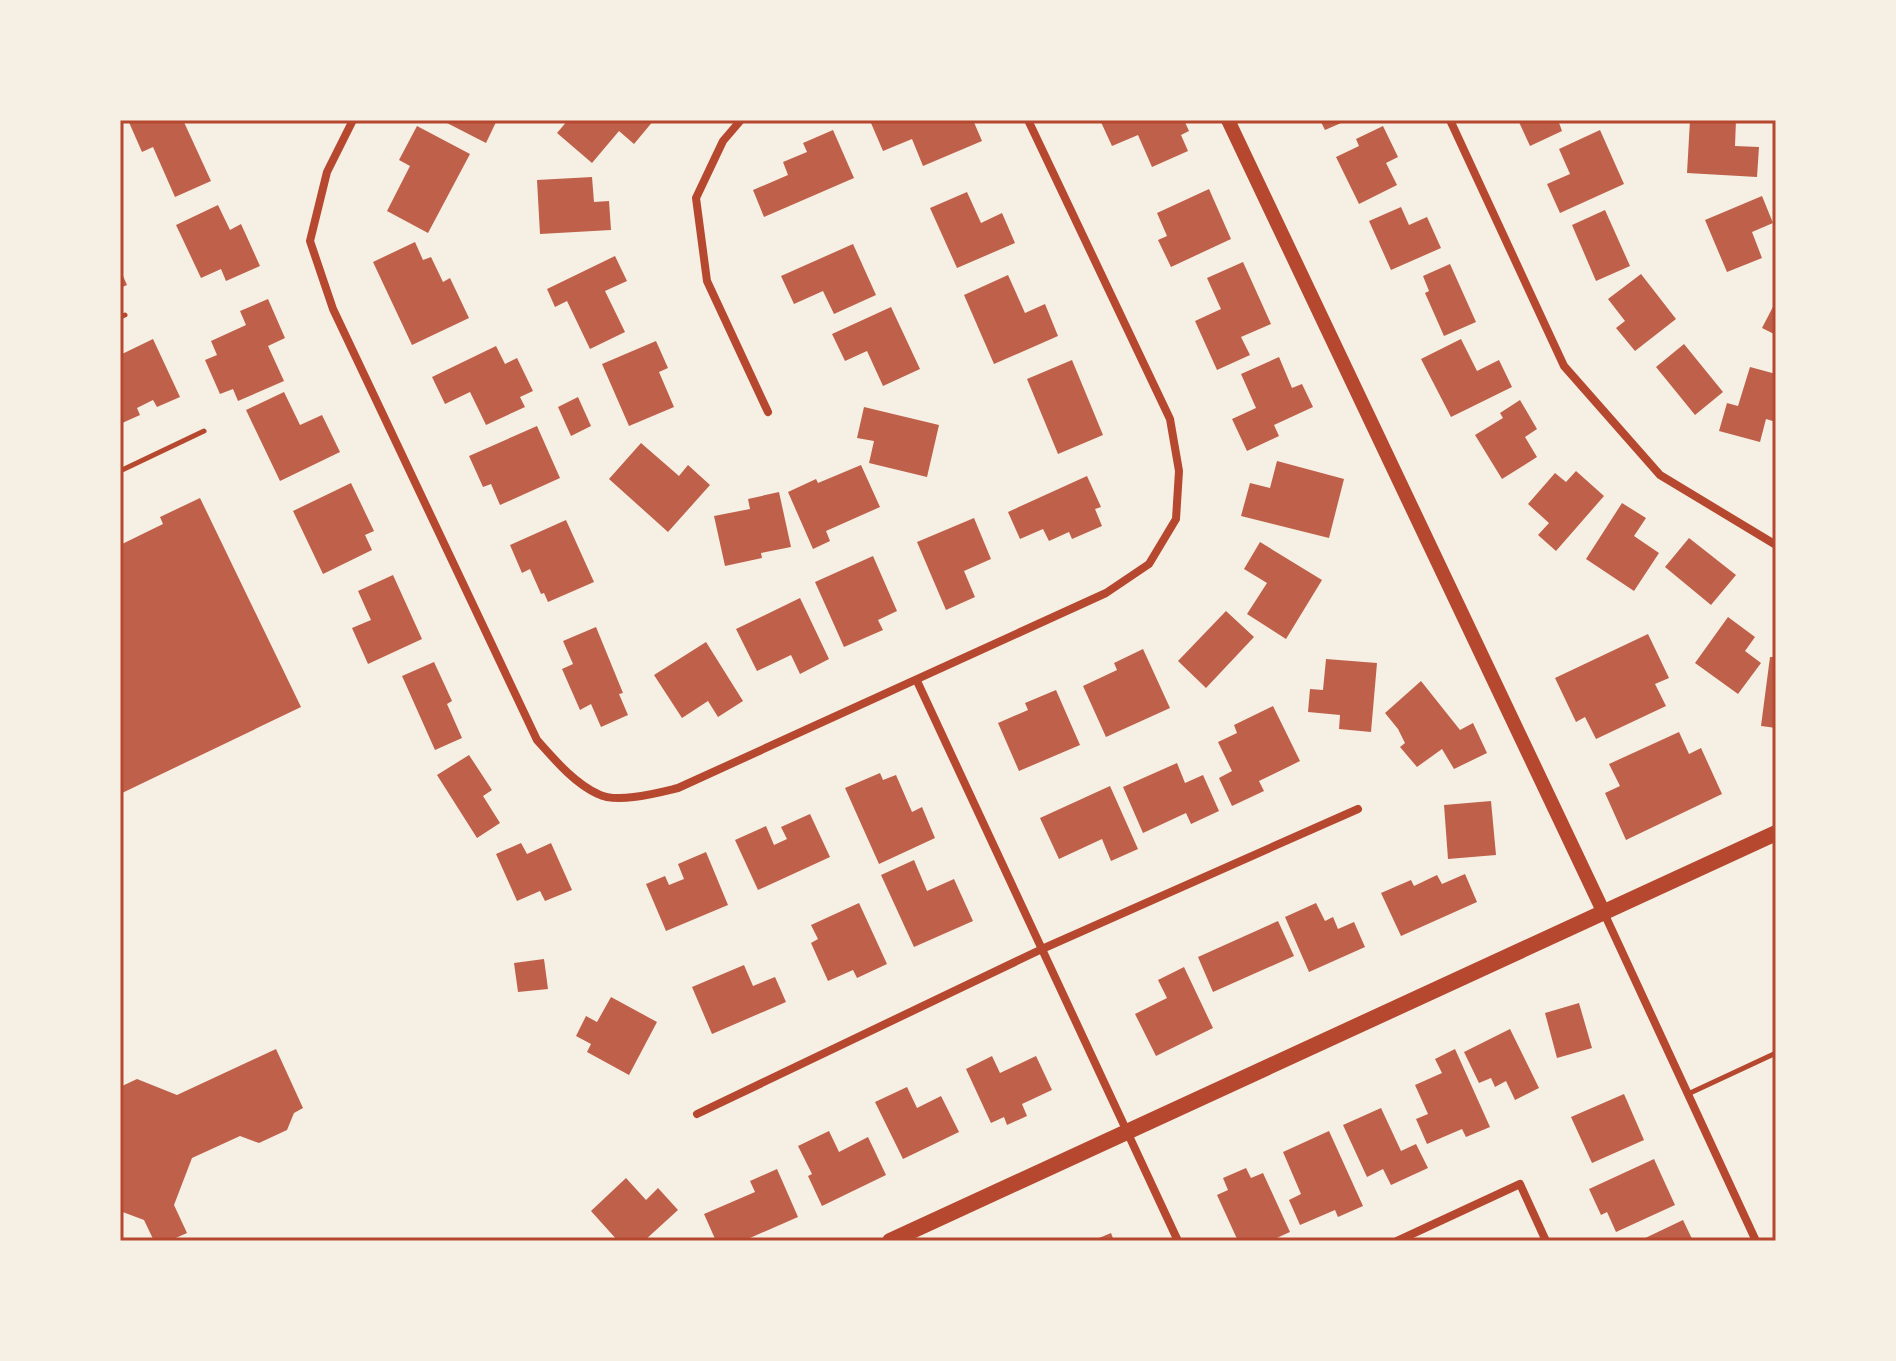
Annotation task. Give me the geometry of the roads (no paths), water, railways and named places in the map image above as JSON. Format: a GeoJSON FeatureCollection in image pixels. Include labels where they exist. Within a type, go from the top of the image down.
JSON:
{"type":"FeatureCollection","features":[{"type":"Feature","properties":{"kind":"main road"},"geometry":{"type":"LineString","coordinates":[[890,1241],[1776,833]]}},
{"type":"Feature","properties":{"kind":"street"},"geometry":{"type":"LineString","coordinates":[[353,120],[327,172],[310,241],[333,309],[537,740],[566,771],[599,796],[638,797],[678,788],[1106,593],[1149,564],[1176,519],[1179,471],[1170,419],[1028,120]]}},
{"type":"Feature","properties":{"kind":"street"},"geometry":{"type":"LineString","coordinates":[[741,120],[723,141],[696,198],[707,281],[768,412]]}},
{"type":"Feature","properties":{"kind":"street"},"geometry":{"type":"LineString","coordinates":[[1228,120],[1756,1241]]}},
{"type":"Feature","properties":{"kind":"street"},"geometry":{"type":"LineString","coordinates":[[1450,120],[1564,366],[1660,475],[1776,545]]}},
{"type":"Feature","properties":{"kind":"street"},"geometry":{"type":"LineString","coordinates":[[917,681],[1178,1241]]}},
{"type":"Feature","properties":{"kind":"street"},"geometry":{"type":"LineString","coordinates":[[697,1114],[1042,949],[1358,809]]}},
{"type":"Feature","properties":{"kind":"street"},"geometry":{"type":"LineString","coordinates":[[1397,1241],[1520,1184],[1546,1241]]}},
{"type":"Feature","properties":{"kind":"lane"},"geometry":{"type":"LineString","coordinates":[[120,471],[204,431]]}},
{"type":"Feature","properties":{"kind":"lane"},"geometry":{"type":"LineString","coordinates":[[1688,1094],[1776,1053]]}}]}
